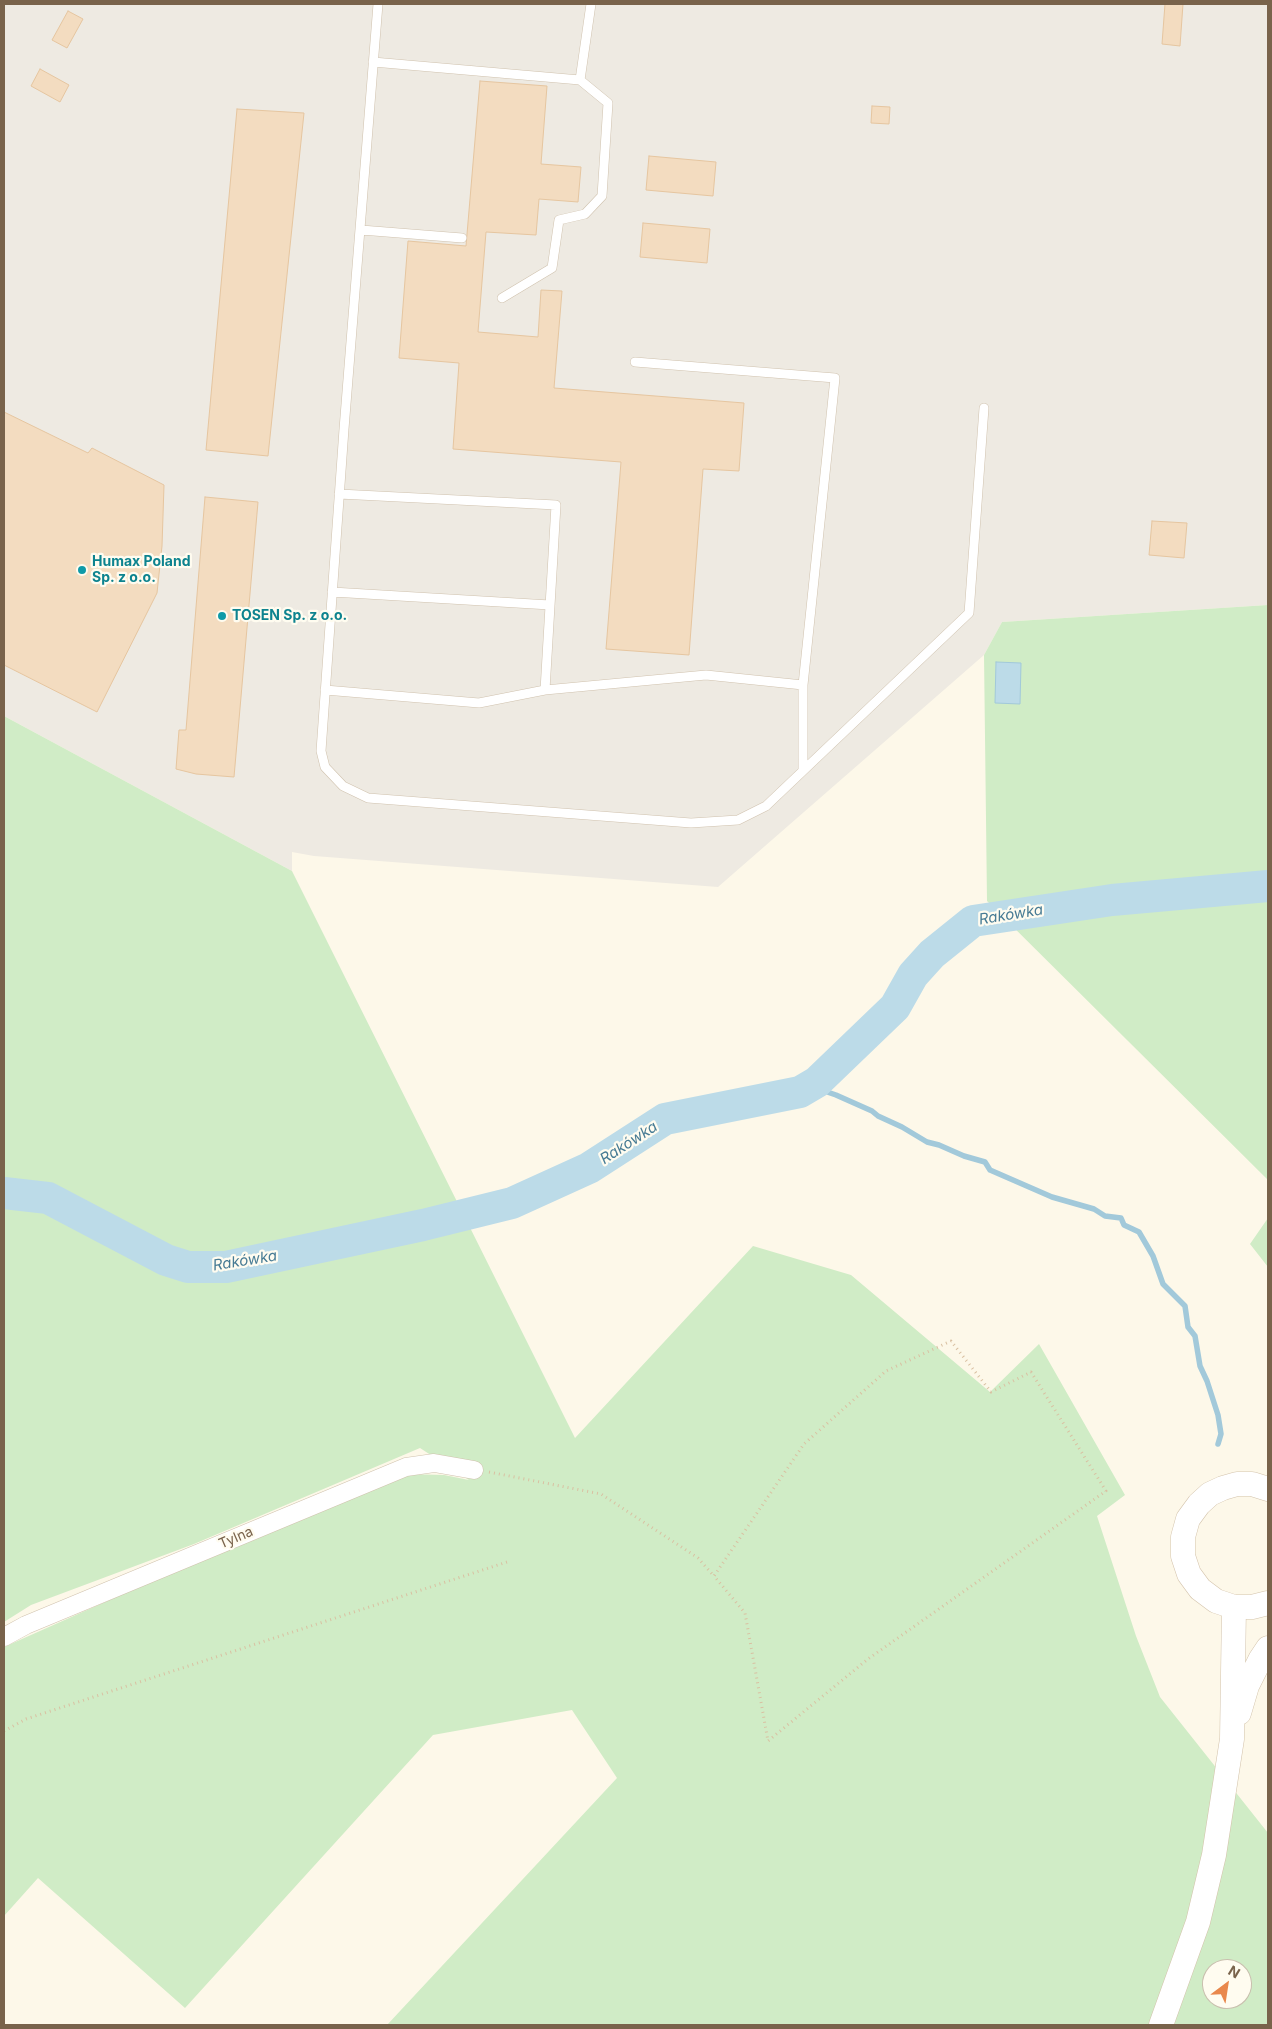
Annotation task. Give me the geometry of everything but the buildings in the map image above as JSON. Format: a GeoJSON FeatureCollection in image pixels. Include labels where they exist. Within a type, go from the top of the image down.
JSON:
{"type":"FeatureCollection","features":[{"type":"Feature","properties":{"kind":"main road"},"geometry":{"type":"LineString","coordinates":[[1268,1489],[1252,1484],[1237,1484],[1210,1494],[1199,1504],[1188,1519],[1183,1537],[1183,1556],[1189,1574],[1200,1589],[1216,1600],[1234,1607],[1252,1607],[1268,1603]]}},
{"type":"Feature","properties":{"kind":"main road"},"geometry":{"type":"LineString","coordinates":[[1232,1739],[1234,1607]]}},
{"type":"Feature","properties":{"kind":"main road"},"geometry":{"type":"LineString","coordinates":[[1161,2025],[1198,1922],[1214,1856],[1232,1739],[1247,1686],[1268,1648]]}},
{"type":"Feature","properties":{"kind":"street","name":"Tylna"},"geometry":{"type":"LineString","coordinates":[[4,1637],[26,1625],[406,1467],[434,1463],[474,1470]]}},
{"type":"Feature","properties":{"kind":"lane"},"geometry":{"type":"LineString","coordinates":[[378,4],[320,751],[325,767],[343,786],[368,798],[691,823],[738,820],[766,806],[969,613],[984,408]]}},
{"type":"Feature","properties":{"kind":"lane"},"geometry":{"type":"LineString","coordinates":[[580,80],[591,4]]}},
{"type":"Feature","properties":{"kind":"lane"},"geometry":{"type":"LineString","coordinates":[[373,62],[580,80],[608,103],[602,196],[585,214],[559,220],[552,268],[502,298]]}},
{"type":"Feature","properties":{"kind":"lane"},"geometry":{"type":"LineString","coordinates":[[361,230],[462,238]]}},
{"type":"Feature","properties":{"kind":"lane"},"geometry":{"type":"LineString","coordinates":[[635,362],[835,378],[803,685],[803,770]]}},
{"type":"Feature","properties":{"kind":"lane"},"geometry":{"type":"LineString","coordinates":[[339,494],[556,504],[545,690]]}},
{"type":"Feature","properties":{"kind":"lane"},"geometry":{"type":"LineString","coordinates":[[332,592],[550,605]]}},
{"type":"Feature","properties":{"kind":"lane"},"geometry":{"type":"LineString","coordinates":[[325,690],[479,704],[545,690],[706,675],[803,685]]}},
{"type":"Feature","properties":{"kind":"path"},"geometry":{"type":"LineString","coordinates":[[474,1470],[601,1494],[698,1558],[744,1613],[768,1741],[868,1659],[1106,1492],[1031,1372],[991,1392],[951,1341],[886,1371],[804,1444],[714,1576]]}},
{"type":"Feature","properties":{"kind":"path"},"geometry":{"type":"LineString","coordinates":[[4,1732],[26,1719],[507,1562]]}},
{"type":"Feature","properties":{"kind":"shaded area"},"geometry":{"type":"Polygon","coordinates":[[[4,4],[1268,4],[1268,605],[1002,622],[984,655],[718,887],[314,856],[292,852],[292,871],[4,716],[4,4]]]}},
{"type":"Feature","properties":{"kind":"green space"},"geometry":{"type":"Polygon","coordinates":[[[1268,605],[1268,1180],[987,901],[984,655],[1002,622],[1268,605]]]}},
{"type":"Feature","properties":{"kind":"green space"},"geometry":{"type":"Polygon","coordinates":[[[4,716],[292,871],[575,1438],[753,1246],[851,1275],[990,1392],[1039,1344],[1125,1495],[1097,1516],[1136,1636],[1160,1697],[1268,1833],[1268,2025],[387,2025],[617,1778],[572,1710],[433,1735],[185,2008],[38,1878],[4,1916],[4,1647],[177,1570],[404,1474],[444,1475],[469,1480],[420,1448],[194,1544],[31,1605],[4,1622],[4,716]]]}},
{"type":"Feature","properties":{"kind":"green space"},"geometry":{"type":"Polygon","coordinates":[[[1268,1218],[1268,1267],[1250,1244],[1268,1218]]]}},
{"type":"Feature","properties":{"kind":"water"},"geometry":{"type":"Polygon","coordinates":[[[996,662],[1021,663],[1020,704],[995,703],[996,662]]]}},
{"type":"Feature","properties":{"kind":"waterway","name":"Rakówka"},"geometry":{"type":"LineString","coordinates":[[4,1193],[48,1198],[166,1260],[188,1267],[226,1267],[423,1225],[512,1203],[589,1168],[665,1119],[800,1092],[817,1082],[895,1007],[913,975],[932,954],[973,921],[1112,900],[1268,886]]}},
{"type":"Feature","properties":{"kind":"waterway"},"geometry":{"type":"LineString","coordinates":[[810,1086],[872,1111],[927,1142],[985,1162],[990,1170],[1052,1197],[1094,1209],[1105,1216],[1121,1218],[1124,1225],[1139,1232],[1153,1256],[1163,1284],[1185,1306],[1188,1327],[1195,1336],[1200,1366],[1218,1415],[1221,1434],[1218,1444]]}},
{"type":"Feature","properties":{"kind":"place","name":"Humax Poland Sp. z o.o."},"geometry":{"type":"Point","coordinates":[82,570]}},
{"type":"Feature","properties":{"kind":"place","name":"TOSEN Sp. z o.o."},"geometry":{"type":"Point","coordinates":[222,616]}}]}
